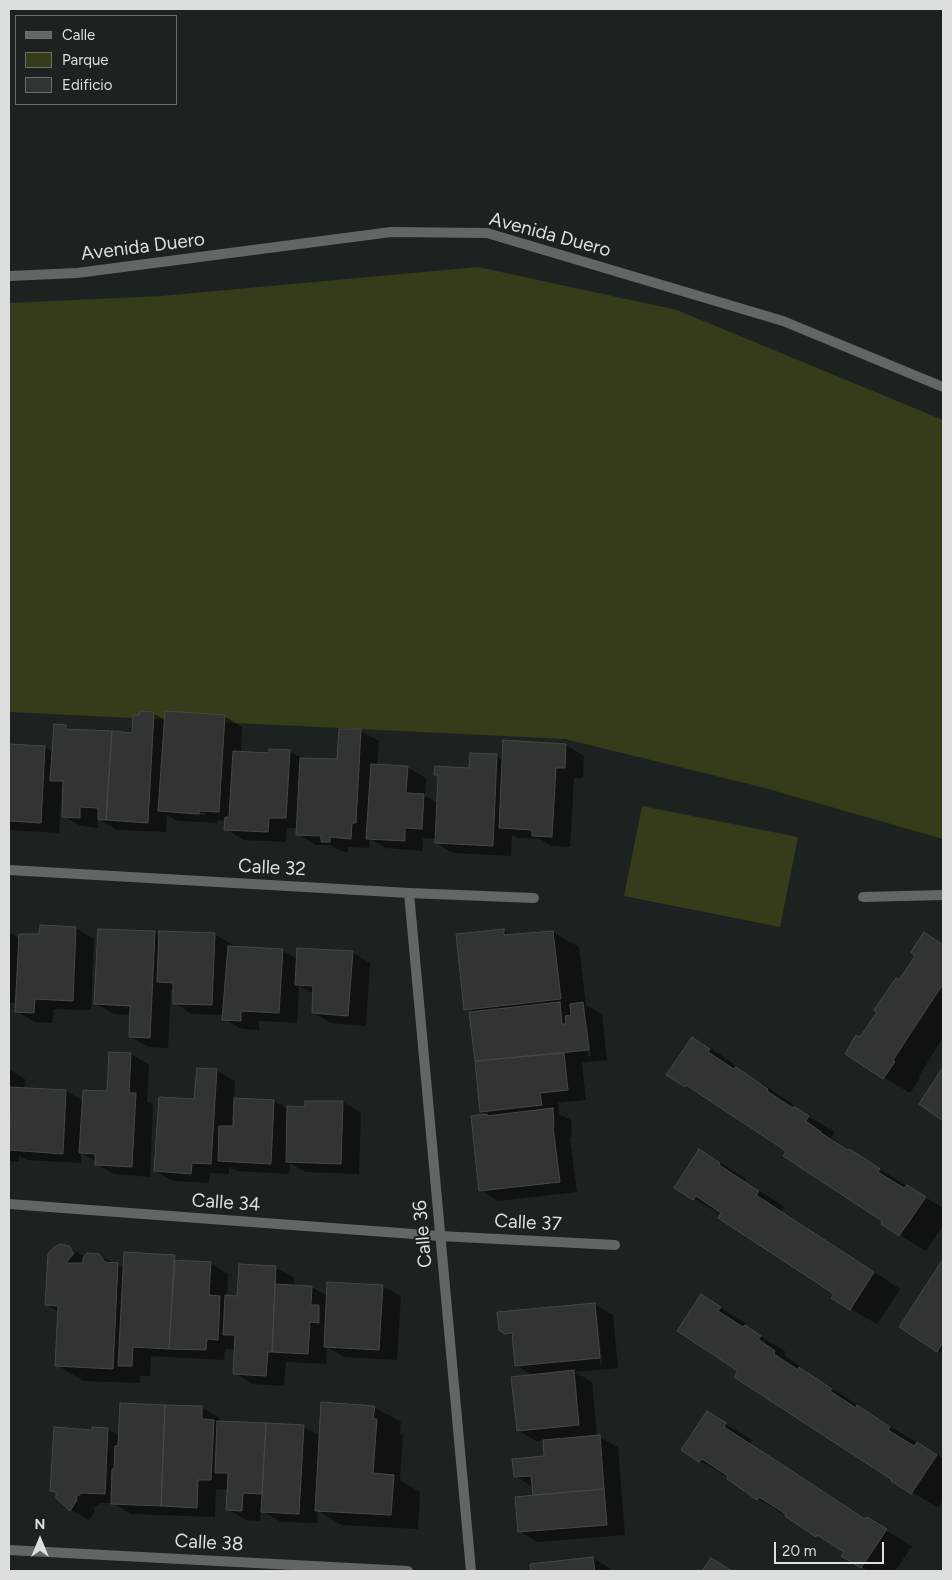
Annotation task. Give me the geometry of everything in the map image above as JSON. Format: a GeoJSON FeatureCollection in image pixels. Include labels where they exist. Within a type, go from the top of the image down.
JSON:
{"type":"FeatureCollection","features":[{"type":"Feature","properties":{"kind":"street","name":"Avenida Duero"},"geometry":{"type":"LineString","coordinates":[[9,276],[77,273],[391,232],[487,233],[783,321],[943,388]]}},
{"type":"Feature","properties":{"kind":"street","name":"Calle 32"},"geometry":{"type":"LineString","coordinates":[[9,870],[409,893],[534,898]]}},
{"type":"Feature","properties":{"kind":"street","name":"Calle 36"},"geometry":{"type":"LineString","coordinates":[[409,893],[471,1571]]}},
{"type":"Feature","properties":{"kind":"street"},"geometry":{"type":"LineString","coordinates":[[863,897],[943,895]]}},
{"type":"Feature","properties":{"kind":"street","name":"Calle 34"},"geometry":{"type":"LineString","coordinates":[[9,1204],[440,1236]]}},
{"type":"Feature","properties":{"kind":"street","name":"Calle 37"},"geometry":{"type":"LineString","coordinates":[[440,1236],[615,1245]]}},
{"type":"Feature","properties":{"kind":"street","name":"Calle 38"},"geometry":{"type":"LineString","coordinates":[[9,1550],[408,1571]]}},
{"type":"Feature","properties":{"kind":"green space"},"geometry":{"type":"Polygon","coordinates":[[[478,267],[677,310],[943,420],[943,839],[761,787],[565,739],[9,712],[9,303],[161,296],[478,267]]]}},
{"type":"Feature","properties":{"kind":"green space"},"geometry":{"type":"Polygon","coordinates":[[[642,806],[798,837],[780,927],[624,896],[642,806]]]}},
{"type":"Feature","properties":{"kind":"building"},"geometry":{"type":"Polygon","coordinates":[[[140,711],[154,712],[148,823],[106,820],[112,731],[132,733],[133,715],[139,715],[140,711]]]}},
{"type":"Feature","properties":{"kind":"building"},"geometry":{"type":"Polygon","coordinates":[[[165,711],[225,715],[219,812],[199,811],[199,814],[158,811],[165,711]]]}},
{"type":"Feature","properties":{"kind":"building"},"geometry":{"type":"Polygon","coordinates":[[[54,724],[66,725],[66,729],[112,731],[106,820],[98,820],[98,808],[80,807],[80,818],[62,817],[63,781],[50,781],[54,724]]]}},
{"type":"Feature","properties":{"kind":"building"},"geometry":{"type":"Polygon","coordinates":[[[339,729],[361,729],[356,823],[352,823],[351,839],[330,837],[330,842],[321,842],[321,836],[296,835],[300,758],[337,759],[339,729]]]}},
{"type":"Feature","properties":{"kind":"building"},"geometry":{"type":"Polygon","coordinates":[[[503,740],[566,744],[565,768],[556,768],[552,837],[532,836],[532,830],[499,828],[503,740]]]}},
{"type":"Feature","properties":{"kind":"building"},"geometry":{"type":"Polygon","coordinates":[[[9,744],[45,746],[41,823],[9,821],[9,744]]]}},
{"type":"Feature","properties":{"kind":"building"},"geometry":{"type":"Polygon","coordinates":[[[269,749],[290,750],[286,818],[269,818],[268,832],[224,830],[225,817],[229,817],[233,751],[269,753],[269,749]]]}},
{"type":"Feature","properties":{"kind":"building"},"geometry":{"type":"Polygon","coordinates":[[[470,753],[497,754],[493,846],[435,843],[438,775],[434,775],[435,766],[469,768],[470,753]]]}},
{"type":"Feature","properties":{"kind":"building"},"geometry":{"type":"Polygon","coordinates":[[[371,764],[408,766],[406,793],[424,794],[422,829],[405,828],[405,841],[366,839],[371,764]]]}},
{"type":"Feature","properties":{"kind":"building"},"geometry":{"type":"Polygon","coordinates":[[[40,925],[76,927],[73,1001],[35,999],[34,1013],[15,1012],[19,934],[39,934],[40,925]]]}},
{"type":"Feature","properties":{"kind":"building"},"geometry":{"type":"Polygon","coordinates":[[[98,929],[155,931],[150,1038],[129,1037],[130,1006],[94,1004],[98,929]]]}},
{"type":"Feature","properties":{"kind":"building"},"geometry":{"type":"Polygon","coordinates":[[[504,929],[504,935],[553,931],[561,999],[464,1010],[456,934],[504,929]]]}},
{"type":"Feature","properties":{"kind":"building"},"geometry":{"type":"Polygon","coordinates":[[[159,931],[215,933],[212,1005],[173,1004],[173,983],[157,982],[159,931]]]}},
{"type":"Feature","properties":{"kind":"building"},"geometry":{"type":"Polygon","coordinates":[[[924,932],[943,945],[943,984],[893,1060],[895,1062],[883,1079],[845,1054],[856,1035],[860,1037],[877,1012],[874,1010],[896,978],[899,980],[915,956],[911,952],[924,932]]]}},
{"type":"Feature","properties":{"kind":"building"},"geometry":{"type":"Polygon","coordinates":[[[228,946],[283,949],[279,1013],[241,1011],[241,1021],[222,1020],[228,946]]]}},
{"type":"Feature","properties":{"kind":"building"},"geometry":{"type":"Polygon","coordinates":[[[297,948],[353,951],[348,1016],[312,1013],[313,986],[295,985],[297,948]]]}},
{"type":"Feature","properties":{"kind":"building"},"geometry":{"type":"Polygon","coordinates":[[[560,1002],[562,1024],[566,1024],[565,1016],[571,1015],[570,1004],[583,1002],[589,1050],[475,1061],[469,1012],[560,1002]]]}},
{"type":"Feature","properties":{"kind":"building"},"geometry":{"type":"Polygon","coordinates":[[[692,1037],[710,1049],[708,1052],[734,1069],[736,1067],[768,1089],[767,1091],[809,1116],[806,1121],[821,1133],[880,1169],[878,1172],[904,1188],[907,1185],[926,1197],[899,1236],[881,1224],[882,1221],[783,1156],[786,1151],[686,1085],[685,1087],[666,1075],[692,1037]]]}},
{"type":"Feature","properties":{"kind":"building"},"geometry":{"type":"Polygon","coordinates":[[[109,1052],[131,1053],[129,1093],[136,1093],[132,1167],[95,1165],[95,1154],[79,1153],[83,1090],[107,1091],[109,1052]]]}},
{"type":"Feature","properties":{"kind":"building"},"geometry":{"type":"Polygon","coordinates":[[[564,1053],[568,1090],[540,1093],[542,1105],[480,1112],[475,1061],[564,1053]]]}},
{"type":"Feature","properties":{"kind":"building"},"geometry":{"type":"Polygon","coordinates":[[[943,1067],[943,1121],[919,1104],[943,1067]]]}},
{"type":"Feature","properties":{"kind":"building"},"geometry":{"type":"Polygon","coordinates":[[[197,1068],[217,1069],[211,1164],[192,1163],[191,1174],[154,1171],[159,1097],[194,1099],[197,1068]]]}},
{"type":"Feature","properties":{"kind":"building"},"geometry":{"type":"Polygon","coordinates":[[[9,1087],[66,1090],[63,1154],[9,1150],[9,1087]]]}},
{"type":"Feature","properties":{"kind":"building"},"geometry":{"type":"Polygon","coordinates":[[[234,1098],[274,1100],[271,1164],[218,1161],[219,1126],[233,1126],[234,1098]]]}},
{"type":"Feature","properties":{"kind":"building"},"geometry":{"type":"Polygon","coordinates":[[[305,1101],[343,1101],[341,1164],[286,1162],[287,1106],[305,1107],[305,1101]]]}},
{"type":"Feature","properties":{"kind":"building"},"geometry":{"type":"Polygon","coordinates":[[[553,1108],[553,1127],[560,1182],[479,1191],[471,1116],[487,1114],[487,1116],[553,1108]]]}},
{"type":"Feature","properties":{"kind":"building"},"geometry":{"type":"Polygon","coordinates":[[[699,1149],[720,1163],[719,1165],[759,1191],[756,1195],[874,1272],[850,1310],[831,1298],[834,1294],[718,1218],[721,1213],[696,1196],[693,1200],[674,1188],[699,1149]]]}},
{"type":"Feature","properties":{"kind":"building"},"geometry":{"type":"Polygon","coordinates":[[[61,1244],[69,1246],[74,1253],[66,1263],[83,1263],[83,1258],[87,1253],[99,1254],[105,1262],[118,1263],[113,1369],[55,1366],[58,1306],[45,1305],[48,1254],[54,1247],[61,1244]]]}},
{"type":"Feature","properties":{"kind":"building"},"geometry":{"type":"Polygon","coordinates":[[[124,1252],[175,1255],[169,1349],[133,1347],[132,1366],[118,1366],[124,1252]]]}},
{"type":"Feature","properties":{"kind":"building"},"geometry":{"type":"Polygon","coordinates":[[[943,1259],[943,1342],[937,1352],[899,1327],[943,1259]]]}},
{"type":"Feature","properties":{"kind":"building"},"geometry":{"type":"Polygon","coordinates":[[[174,1260],[211,1262],[209,1295],[220,1296],[218,1340],[207,1339],[206,1350],[169,1349],[174,1260]]]}},
{"type":"Feature","properties":{"kind":"building"},"geometry":{"type":"Polygon","coordinates":[[[239,1264],[276,1266],[272,1352],[268,1352],[266,1376],[233,1374],[235,1335],[223,1335],[225,1295],[237,1296],[239,1264]]]}},
{"type":"Feature","properties":{"kind":"building"},"geometry":{"type":"Polygon","coordinates":[[[327,1282],[383,1285],[379,1350],[324,1347],[327,1282]]]}},
{"type":"Feature","properties":{"kind":"building"},"geometry":{"type":"Polygon","coordinates":[[[275,1284],[312,1286],[311,1305],[319,1305],[319,1323],[310,1322],[308,1354],[272,1352],[275,1284]]]}},
{"type":"Feature","properties":{"kind":"building"},"geometry":{"type":"Polygon","coordinates":[[[701,1294],[721,1307],[718,1311],[761,1336],[758,1339],[775,1351],[774,1354],[798,1370],[799,1367],[856,1408],[857,1405],[890,1427],[888,1430],[914,1446],[917,1442],[937,1455],[911,1494],[734,1377],[738,1371],[677,1331],[701,1294]]]}},
{"type":"Feature","properties":{"kind":"building"},"geometry":{"type":"Polygon","coordinates":[[[595,1303],[600,1358],[515,1366],[512,1333],[505,1334],[499,1330],[497,1312],[595,1303]]]}},
{"type":"Feature","properties":{"kind":"building"},"geometry":{"type":"Polygon","coordinates":[[[574,1370],[579,1425],[517,1431],[511,1377],[574,1370]]]}},
{"type":"Feature","properties":{"kind":"building"},"geometry":{"type":"Polygon","coordinates":[[[321,1402],[375,1406],[373,1419],[377,1419],[373,1473],[394,1475],[391,1515],[315,1511],[321,1402]]]}},
{"type":"Feature","properties":{"kind":"building"},"geometry":{"type":"Polygon","coordinates":[[[120,1403],[165,1405],[161,1506],[111,1504],[112,1469],[114,1469],[115,1446],[118,1446],[120,1403]]]}},
{"type":"Feature","properties":{"kind":"building"},"geometry":{"type":"Polygon","coordinates":[[[165,1405],[202,1406],[202,1419],[214,1420],[211,1480],[198,1480],[197,1508],[161,1506],[165,1405]]]}},
{"type":"Feature","properties":{"kind":"building"},"geometry":{"type":"Polygon","coordinates":[[[707,1411],[726,1423],[724,1427],[865,1519],[867,1517],[887,1529],[861,1568],[841,1556],[844,1552],[817,1535],[816,1537],[785,1516],[786,1514],[759,1497],[757,1500],[727,1479],[728,1476],[702,1459],[699,1462],[681,1450],[707,1411]]]}},
{"type":"Feature","properties":{"kind":"building"},"geometry":{"type":"Polygon","coordinates":[[[217,1421],[266,1423],[262,1494],[243,1493],[242,1511],[226,1510],[228,1473],[215,1473],[217,1421]]]}},
{"type":"Feature","properties":{"kind":"building"},"geometry":{"type":"Polygon","coordinates":[[[266,1423],[304,1425],[299,1514],[261,1512],[266,1423]]]}},
{"type":"Feature","properties":{"kind":"building"},"geometry":{"type":"Polygon","coordinates":[[[54,1427],[92,1430],[92,1427],[108,1428],[105,1494],[82,1493],[76,1497],[77,1500],[70,1511],[56,1498],[56,1492],[50,1491],[54,1427]]]}},
{"type":"Feature","properties":{"kind":"building"},"geometry":{"type":"Polygon","coordinates":[[[600,1435],[604,1489],[533,1495],[531,1476],[514,1477],[512,1459],[544,1456],[543,1440],[600,1435]]]}},
{"type":"Feature","properties":{"kind":"building"},"geometry":{"type":"Polygon","coordinates":[[[604,1489],[607,1525],[518,1532],[515,1497],[604,1489]]]}},
{"type":"Feature","properties":{"kind":"building"},"geometry":{"type":"Polygon","coordinates":[[[593,1557],[595,1571],[531,1571],[530,1564],[593,1557]]]}},
{"type":"Feature","properties":{"kind":"building"},"geometry":{"type":"Polygon","coordinates":[[[711,1558],[732,1571],[702,1571],[711,1558]]]}}]}
